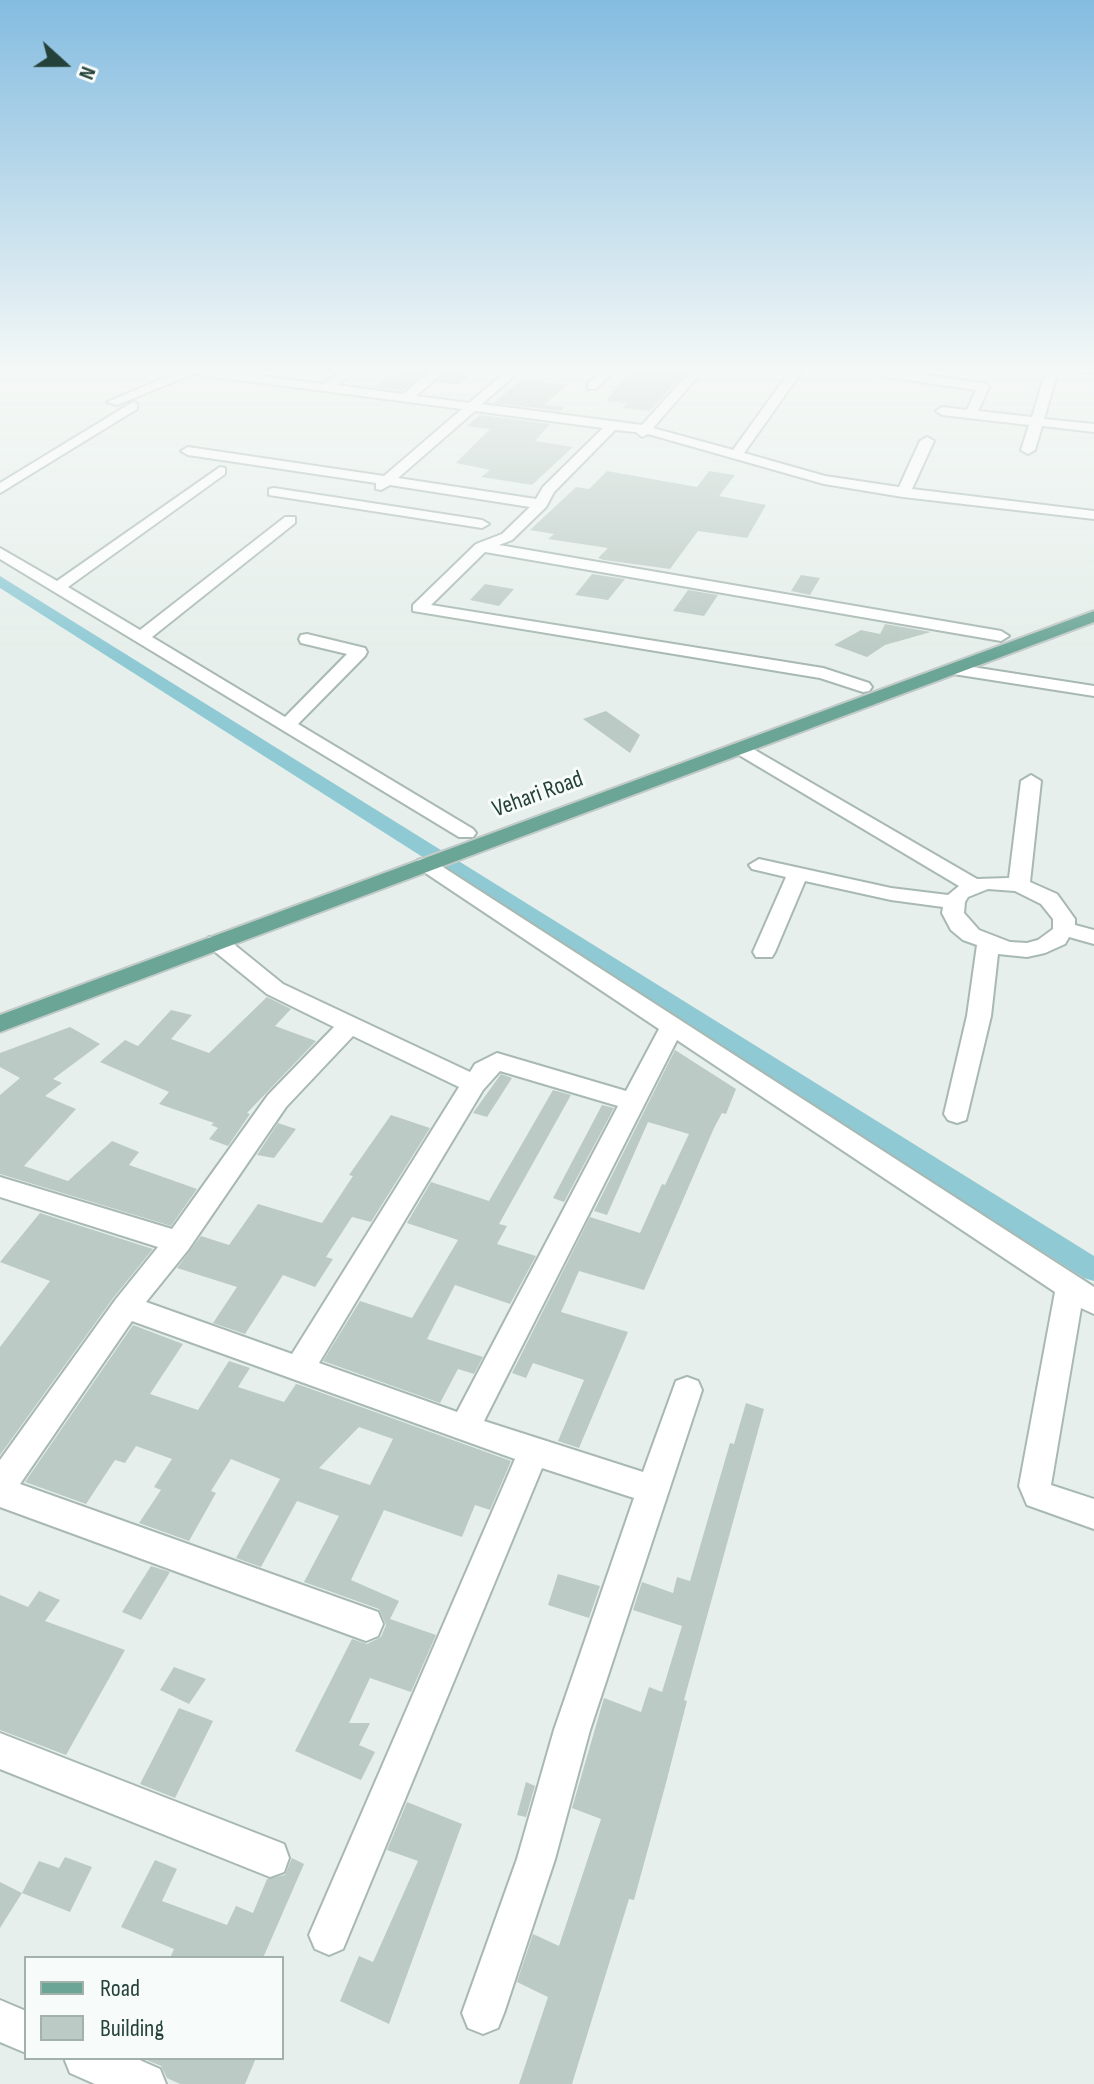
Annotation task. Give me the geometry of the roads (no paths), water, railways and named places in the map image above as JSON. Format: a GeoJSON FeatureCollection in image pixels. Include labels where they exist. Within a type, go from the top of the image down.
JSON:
{"type":"FeatureCollection","features":[{"type":"Feature","properties":{"kind":"main road","name":"Vehari Road"},"geometry":{"type":"LineString","coordinates":[[0,1006],[1094,601]]}},
{"type":"Feature","properties":{"kind":"main road","name":"Vehari Road"},"geometry":{"type":"LineString","coordinates":[[0,1024],[1094,616]]}},
{"type":"Feature","properties":{"kind":"street"},"geometry":{"type":"LineString","coordinates":[[0,489],[41,464]]}},
{"type":"Feature","properties":{"kind":"street"},"geometry":{"type":"LineString","coordinates":[[276,464],[541,504]]}},
{"type":"Feature","properties":{"kind":"street"},"geometry":{"type":"LineString","coordinates":[[360,504],[408,464]]}},
{"type":"Feature","properties":{"kind":"street"},"geometry":{"type":"LineString","coordinates":[[574,464],[548,490],[541,504],[507,537],[481,547],[419,608],[823,673],[863,687]]}},
{"type":"Feature","properties":{"kind":"street"},"geometry":{"type":"LineString","coordinates":[[751,464],[811,483],[905,499],[1094,518]]}},
{"type":"Feature","properties":{"kind":"street"},"geometry":{"type":"LineString","coordinates":[[769,464],[824,480],[1094,518]]}},
{"type":"Feature","properties":{"kind":"street"},"geometry":{"type":"LineString","coordinates":[[903,493],[916,464]]}},
{"type":"Feature","properties":{"kind":"street"},"geometry":{"type":"LineString","coordinates":[[58,587],[220,471]]}},
{"type":"Feature","properties":{"kind":"street"},"geometry":{"type":"LineString","coordinates":[[274,492],[482,524]]}},
{"type":"Feature","properties":{"kind":"street"},"geometry":{"type":"LineString","coordinates":[[141,638],[290,520]]}},
{"type":"Feature","properties":{"kind":"street"},"geometry":{"type":"LineString","coordinates":[[481,547],[1001,636]]}},
{"type":"Feature","properties":{"kind":"street"},"geometry":{"type":"LineString","coordinates":[[0,553],[464,834]]}},
{"type":"Feature","properties":{"kind":"street"},"geometry":{"type":"LineString","coordinates":[[287,725],[359,652],[307,639]]}},
{"type":"Feature","properties":{"kind":"street"},"geometry":{"type":"LineString","coordinates":[[953,669],[1094,691]]}},
{"type":"Feature","properties":{"kind":"street"},"geometry":{"type":"LineString","coordinates":[[749,745],[980,884]]}},
{"type":"Feature","properties":{"kind":"street"},"geometry":{"type":"LineString","coordinates":[[1019,885],[1031,781]]}},
{"type":"Feature","properties":{"kind":"street"},"geometry":{"type":"LineString","coordinates":[[425,864],[1082,1295],[1035,1486],[1038,1495],[1048,1500],[1094,1514]]}},
{"type":"Feature","properties":{"kind":"street"},"geometry":{"type":"LineString","coordinates":[[759,865],[891,894],[954,902]]}},
{"type":"Feature","properties":{"kind":"street"},"geometry":{"type":"LineString","coordinates":[[764,952],[798,873]]}},
{"type":"Feature","properties":{"kind":"street"},"geometry":{"type":"LineString","coordinates":[[980,884],[1019,885],[1035,891],[1059,908],[1064,929],[1057,939],[1045,946],[1027,950],[988,944],[959,925],[953,913],[954,902],[960,893],[980,884]]}},
{"type":"Feature","properties":{"kind":"street"},"geometry":{"type":"LineString","coordinates":[[1064,929],[1094,937]]}},
{"type":"Feature","properties":{"kind":"street"},"geometry":{"type":"LineString","coordinates":[[217,942],[275,989],[351,1024],[424,1063],[474,1084]]}},
{"type":"Feature","properties":{"kind":"street"},"geometry":{"type":"LineString","coordinates":[[957,1114],[979,1016],[988,944]]}},
{"type":"Feature","properties":{"kind":"street"},"geometry":{"type":"LineString","coordinates":[[351,1024],[277,1101],[178,1242],[126,1307],[0,1489],[366,1624]]}},
{"type":"Feature","properties":{"kind":"street"},"geometry":{"type":"LineString","coordinates":[[464,1428],[671,1028]]}},
{"type":"Feature","properties":{"kind":"street"},"geometry":{"type":"LineString","coordinates":[[299,1369],[484,1070],[497,1061],[633,1102]]}},
{"type":"Feature","properties":{"kind":"street"},"geometry":{"type":"LineString","coordinates":[[0,1187],[178,1242]]}},
{"type":"Feature","properties":{"kind":"street"},"geometry":{"type":"LineString","coordinates":[[126,1307],[464,1428],[653,1490]]}},
{"type":"Feature","properties":{"kind":"street"},"geometry":{"type":"LineString","coordinates":[[483,2013],[536,1859],[572,1730],[687,1390]]}},
{"type":"Feature","properties":{"kind":"street"},"geometry":{"type":"LineString","coordinates":[[329,1935],[534,1450]]}},
{"type":"Feature","properties":{"kind":"street"},"geometry":{"type":"LineString","coordinates":[[0,1751],[270,1858]]}},
{"type":"Feature","properties":{"kind":"street"},"geometry":{"type":"LineString","coordinates":[[0,2021],[24,2031]]}},
{"type":"Feature","properties":{"kind":"waterway"},"geometry":{"type":"LineString","coordinates":[[0,581],[1094,1270]]}}]}
